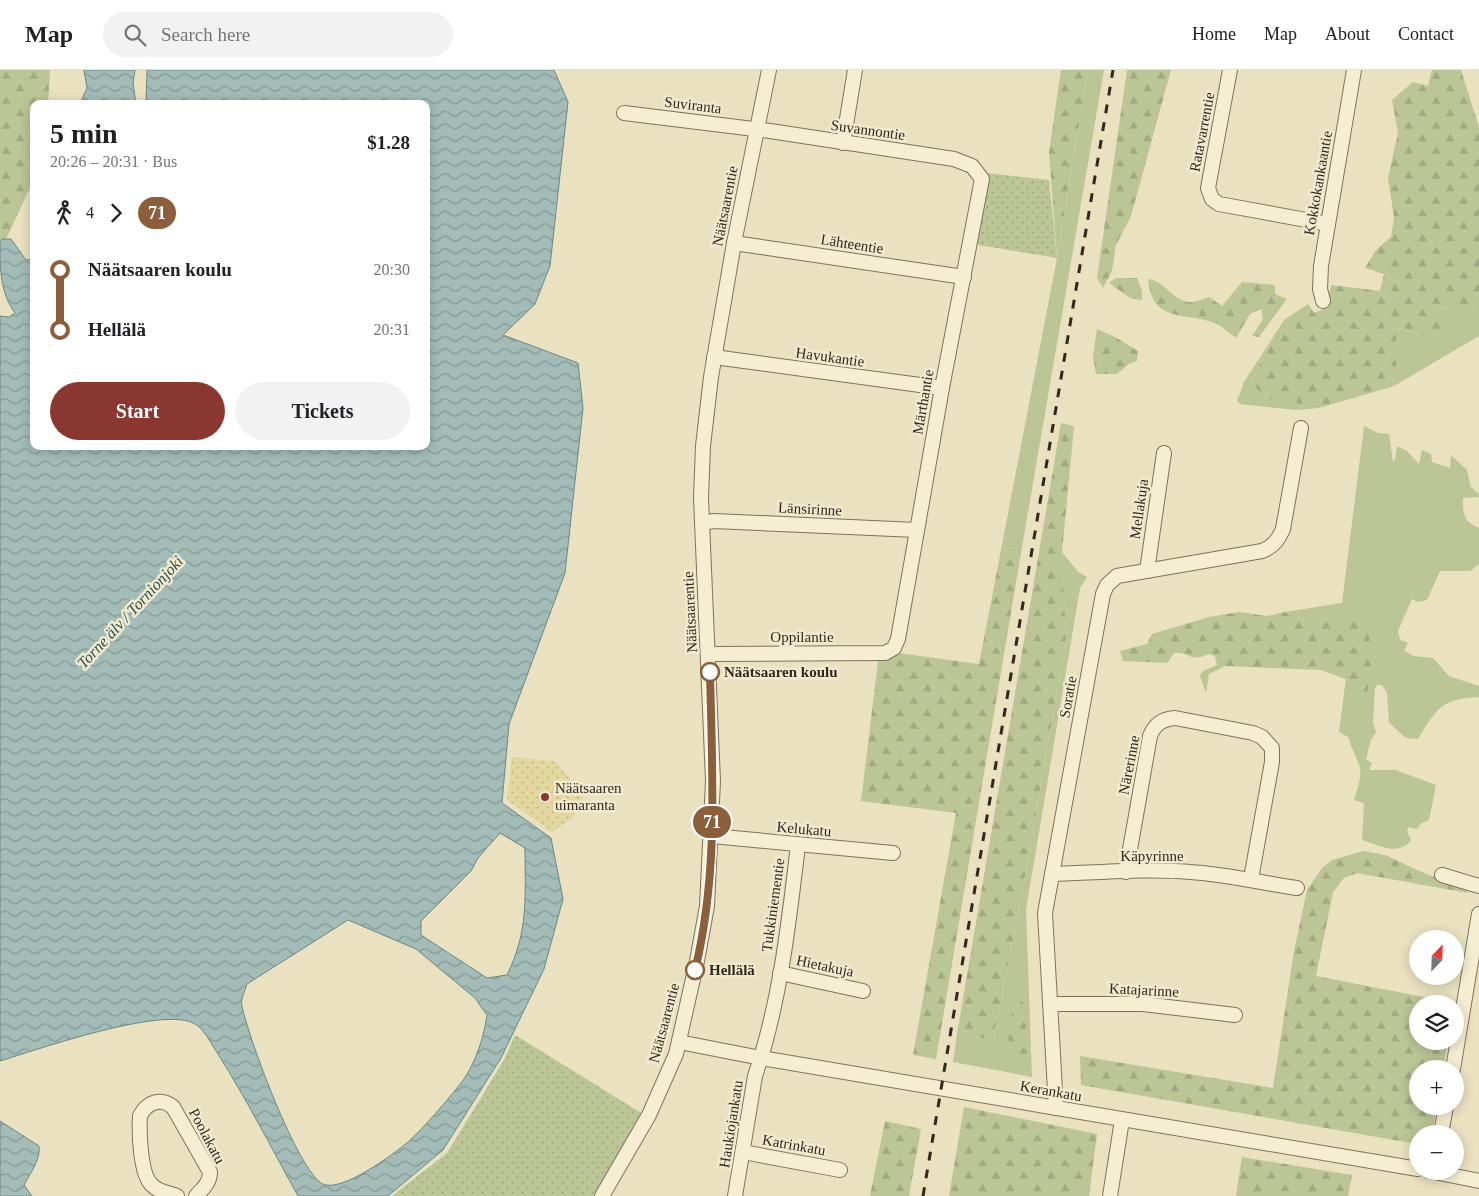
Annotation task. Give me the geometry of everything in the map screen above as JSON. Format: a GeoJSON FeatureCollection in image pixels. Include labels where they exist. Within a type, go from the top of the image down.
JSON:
{"type":"FeatureCollection","features":[{"type":"Feature","properties":{"kind":"street","name":"Näätsaarentie"},"geometry":{"type":"LineString","coordinates":[[602,1196],[649,1115],[679,1042],[707,906],[712,836],[713,780],[702,523],[703,446],[714,358],[734,243],[769,70]]}},
{"type":"Feature","properties":{"kind":"street"},"geometry":{"type":"LineString","coordinates":[[843,143],[855,70]]}},
{"type":"Feature","properties":{"kind":"street","name":"Ratavarrentie"},"geometry":{"type":"LineString","coordinates":[[1230,70],[1208,188],[1212,199],[1219,204],[1328,224]]}},
{"type":"Feature","properties":{"kind":"street","name":"Kokkokankaantie"},"geometry":{"type":"LineString","coordinates":[[1322,301],[1320,289],[1321,266],[1354,70]]}},
{"type":"Feature","properties":{"kind":"street","name":"Suviranta"},"geometry":{"type":"LineString","coordinates":[[624,113],[758,130]]}},
{"type":"Feature","properties":{"kind":"street","name":"Suvannontie"},"geometry":{"type":"LineString","coordinates":[[758,130],[954,159],[972,166]]}},
{"type":"Feature","properties":{"kind":"street","name":"Märthantie"},"geometry":{"type":"LineString","coordinates":[[894,648],[898,639],[942,388],[982,179],[972,166]]}},
{"type":"Feature","properties":{"kind":"street","name":"Lähteentie"},"geometry":{"type":"LineString","coordinates":[[734,243],[964,277]]}},
{"type":"Feature","properties":{"kind":"street","name":"Havukantie"},"geometry":{"type":"LineString","coordinates":[[714,358],[942,388]]}},
{"type":"Feature","properties":{"kind":"street","name":"Soratie"},"geometry":{"type":"LineString","coordinates":[[1056,1108],[1045,913],[1103,594],[1106,586],[1117,576],[1262,551],[1272,547],[1283,529],[1301,428]]}},
{"type":"Feature","properties":{"kind":"street","name":"Mellakuja"},"geometry":{"type":"LineString","coordinates":[[1147,570],[1164,453]]}},
{"type":"Feature","properties":{"kind":"street","name":"Länsirinne"},"geometry":{"type":"LineString","coordinates":[[702,523],[714,521],[917,530]]}},
{"type":"Feature","properties":{"kind":"street","name":"Oppilantie"},"geometry":{"type":"LineString","coordinates":[[709,654],[886,653],[894,648]]}},
{"type":"Feature","properties":{"kind":"street","name":"Närerinne"},"geometry":{"type":"LineString","coordinates":[[1126,872],[1150,736],[1157,724],[1167,719],[1175,718],[1253,732],[1270,744],[1272,762],[1251,880]]}},
{"type":"Feature","properties":{"kind":"street","name":"Kelukatu"},"geometry":{"type":"LineString","coordinates":[[712,836],[893,853]]}},
{"type":"Feature","properties":{"kind":"street","name":"Tukkiniementie"},"geometry":{"type":"LineString","coordinates":[[761,1058],[780,973],[798,845]]}},
{"type":"Feature","properties":{"kind":"street","name":"Käpyrinne"},"geometry":{"type":"LineString","coordinates":[[1052,874],[1190,872],[1297,888]]}},
{"type":"Feature","properties":{"kind":"street"},"geometry":{"type":"LineString","coordinates":[[1442,875],[1479,886]]}},
{"type":"Feature","properties":{"kind":"street"},"geometry":{"type":"LineString","coordinates":[[1454,1060],[1479,914]]}},
{"type":"Feature","properties":{"kind":"street","name":"Hietakuja"},"geometry":{"type":"LineString","coordinates":[[780,973],[863,991]]}},
{"type":"Feature","properties":{"kind":"street","name":"Katajarinne"},"geometry":{"type":"LineString","coordinates":[[1050,1004],[1144,1004],[1235,1015]]}},
{"type":"Feature","properties":{"kind":"street","name":"Kerankatu"},"geometry":{"type":"LineString","coordinates":[[679,1042],[761,1058],[1409,1168]]}},
{"type":"Feature","properties":{"kind":"street","name":"Haukiojankatu"},"geometry":{"type":"LineString","coordinates":[[735,1196],[755,1076],[761,1058]]}},
{"type":"Feature","properties":{"kind":"street","name":"Poolakatu"},"geometry":{"type":"LineString","coordinates":[[177,1196],[155,1188],[150,1184],[144,1172],[140,1116],[149,1104],[156,1102],[168,1103],[173,1107],[210,1172],[210,1179],[207,1185],[196,1196]]}},
{"type":"Feature","properties":{"kind":"street"},"geometry":{"type":"LineString","coordinates":[[1110,1196],[1122,1120]]}},
{"type":"Feature","properties":{"kind":"street","name":"Katrinkatu"},"geometry":{"type":"LineString","coordinates":[[743,1152],[840,1170]]}},
{"type":"Feature","properties":{"kind":"street"},"geometry":{"type":"LineString","coordinates":[[1464,1178],[1479,1181]]}},
{"type":"Feature","properties":{"kind":"green space"},"geometry":{"type":"Polygon","coordinates":[[[0,70],[50,70],[48,100],[30,100],[30,188],[0,252],[0,70]]]}},
{"type":"Feature","properties":{"kind":"green space"},"geometry":{"type":"Polygon","coordinates":[[[1061,70],[1088,70],[1057,258],[1049,152],[1061,70]]]}},
{"type":"Feature","properties":{"kind":"green space"},"geometry":{"type":"Polygon","coordinates":[[[1088,70],[1104,70],[1021,553],[1001,550],[1057,258],[1088,70]]]}},
{"type":"Feature","properties":{"kind":"green space"},"geometry":{"type":"Polygon","coordinates":[[[1127,70],[1171,70],[1131,216],[1116,245],[1112,271],[1103,288],[1097,278],[1127,70]]]}},
{"type":"Feature","properties":{"kind":"green space"},"geometry":{"type":"Polygon","coordinates":[[[1432,70],[1461,70],[1479,127],[1479,311],[1471,308],[1438,307],[1435,311],[1456,319],[1440,332],[1423,336],[1400,328],[1396,331],[1396,375],[1392,381],[1394,386],[1319,408],[1297,406],[1296,395],[1268,399],[1251,383],[1270,342],[1284,320],[1308,304],[1314,313],[1326,308],[1331,285],[1380,291],[1384,274],[1365,268],[1376,250],[1391,237],[1394,217],[1388,178],[1398,133],[1392,100],[1413,82],[1428,86],[1432,70]]]}},
{"type":"Feature","properties":{"kind":"green space"},"geometry":{"type":"Polygon","coordinates":[[[986,173],[1049,180],[1057,258],[972,244],[986,173]]]}},
{"type":"Feature","properties":{"kind":"green space"},"geometry":{"type":"Polygon","coordinates":[[[1116,278],[1137,278],[1142,291],[1142,300],[1130,298],[1109,283],[1116,278]]]}},
{"type":"Feature","properties":{"kind":"green space"},"geometry":{"type":"Polygon","coordinates":[[[1148,279],[1159,283],[1183,301],[1189,302],[1209,297],[1222,306],[1242,282],[1275,285],[1275,294],[1287,299],[1259,337],[1252,336],[1263,319],[1261,309],[1250,314],[1236,338],[1217,324],[1173,314],[1164,310],[1156,304],[1151,294],[1148,279]]]}},
{"type":"Feature","properties":{"kind":"green space"},"geometry":{"type":"Polygon","coordinates":[[[1438,307],[1471,308],[1479,311],[1479,336],[1394,386],[1392,381],[1396,375],[1396,331],[1400,328],[1423,336],[1456,319],[1435,311],[1438,307]]]}},
{"type":"Feature","properties":{"kind":"green space"},"geometry":{"type":"Polygon","coordinates":[[[1097,329],[1138,351],[1137,361],[1129,364],[1117,374],[1096,374],[1093,358],[1097,329]]]}},
{"type":"Feature","properties":{"kind":"green space"},"geometry":{"type":"Polygon","coordinates":[[[1270,342],[1251,383],[1284,398],[1296,395],[1297,406],[1319,408],[1296,410],[1240,404],[1237,401],[1244,382],[1270,342]]]}},
{"type":"Feature","properties":{"kind":"green space"},"geometry":{"type":"Polygon","coordinates":[[[1061,423],[1074,426],[1062,552],[1066,639],[1020,905],[993,1040],[957,1034],[1061,423]]]}},
{"type":"Feature","properties":{"kind":"green space"},"geometry":{"type":"Polygon","coordinates":[[[1364,426],[1378,433],[1389,434],[1393,462],[1397,446],[1407,451],[1419,464],[1422,450],[1431,454],[1432,462],[1450,468],[1451,455],[1467,470],[1471,487],[1479,494],[1479,497],[1463,498],[1463,508],[1467,520],[1479,528],[1479,564],[1470,571],[1440,571],[1427,600],[1418,602],[1412,599],[1398,631],[1400,640],[1408,643],[1404,650],[1413,656],[1433,658],[1449,676],[1479,686],[1479,697],[1456,700],[1441,707],[1418,739],[1406,738],[1389,723],[1387,693],[1382,685],[1377,685],[1375,689],[1373,723],[1376,732],[1371,740],[1366,759],[1372,763],[1369,770],[1396,770],[1436,785],[1429,820],[1422,823],[1417,829],[1409,827],[1407,831],[1411,840],[1406,845],[1394,849],[1362,840],[1364,803],[1354,800],[1360,779],[1360,767],[1348,737],[1339,732],[1346,678],[1353,682],[1362,695],[1351,615],[1326,619],[1309,619],[1292,616],[1285,612],[1342,603],[1364,426]]]}},
{"type":"Feature","properties":{"kind":"green space"},"geometry":{"type":"Polygon","coordinates":[[[1001,550],[1021,553],[936,1059],[913,1055],[956,813],[861,801],[879,654],[891,652],[979,664],[1001,550]]]}},
{"type":"Feature","properties":{"kind":"green space"},"geometry":{"type":"Polygon","coordinates":[[[1062,552],[1078,572],[1087,577],[1080,588],[1026,910],[1032,1077],[953,1062],[957,1034],[993,1040],[1020,905],[1066,639],[1062,552]]]}},
{"type":"Feature","properties":{"kind":"green space"},"geometry":{"type":"Polygon","coordinates":[[[1239,612],[1267,616],[1285,612],[1292,616],[1309,619],[1326,619],[1351,615],[1364,625],[1370,639],[1371,658],[1367,694],[1362,695],[1353,682],[1321,670],[1225,666],[1209,674],[1206,692],[1200,676],[1203,671],[1217,665],[1215,656],[1209,654],[1193,657],[1174,653],[1167,663],[1123,661],[1120,651],[1147,644],[1152,634],[1209,617],[1239,612]]]}},
{"type":"Feature","properties":{"kind":"green space"},"geometry":{"type":"Polygon","coordinates":[[[1364,851],[1385,855],[1424,873],[1466,889],[1468,893],[1357,873],[1344,878],[1333,892],[1316,976],[1413,995],[1409,995],[1409,1050],[1446,1050],[1445,1060],[1409,1060],[1409,1115],[1435,1115],[1434,1125],[1409,1125],[1409,1143],[1081,1085],[1080,1056],[1273,1088],[1294,951],[1307,890],[1322,868],[1332,860],[1364,851]]]}},
{"type":"Feature","properties":{"kind":"green space"},"geometry":{"type":"Polygon","coordinates":[[[1021,1001],[1025,1005],[1027,1053],[1025,1064],[1019,1067],[1012,1063],[1008,1039],[1012,1014],[1021,1001]]]}},
{"type":"Feature","properties":{"kind":"green space"},"geometry":{"type":"Polygon","coordinates":[[[515,1035],[643,1114],[597,1196],[392,1196],[447,1153],[504,1060],[515,1035]]]}},
{"type":"Feature","properties":{"kind":"green space"},"geometry":{"type":"Polygon","coordinates":[[[964,1107],[1097,1134],[1089,1196],[949,1196],[964,1107]]]}},
{"type":"Feature","properties":{"kind":"green space"},"geometry":{"type":"Polygon","coordinates":[[[885,1121],[921,1129],[909,1196],[870,1196],[885,1121]]]}},
{"type":"Feature","properties":{"kind":"green space"},"geometry":{"type":"Polygon","coordinates":[[[1242,1157],[1352,1175],[1348,1196],[1236,1196],[1242,1157]]]}},
{"type":"Feature","properties":{"kind":"sand","name":"Näätsaaren uimaranta"},"geometry":{"type":"Polygon","coordinates":[[[512,757],[555,761],[583,794],[575,816],[552,832],[507,800],[512,757]]]}},
{"type":"Feature","properties":{"kind":"water"},"geometry":{"type":"Polygon","coordinates":[[[84,70],[135,70],[133,83],[135,100],[82,100],[87,88],[84,70]]]}},
{"type":"Feature","properties":{"kind":"water","name":"Torne älv / Tornionjoki"},"geometry":{"type":"Polygon","coordinates":[[[147,70],[554,70],[568,102],[550,266],[535,304],[503,335],[578,363],[583,408],[565,573],[509,724],[502,803],[551,838],[563,899],[544,969],[501,1058],[443,1150],[388,1196],[298,1196],[229,1071],[205,1033],[195,1024],[179,1020],[157,1020],[130,1024],[70,1039],[0,1061],[0,316],[9,317],[15,313],[6,297],[2,280],[0,242],[2,239],[11,239],[26,260],[30,260],[30,450],[430,450],[430,100],[146,100],[147,70]],[[500,833],[478,858],[471,871],[421,921],[421,935],[487,978],[507,975],[514,959],[522,928],[525,898],[525,848],[500,833]],[[348,920],[247,984],[242,1006],[275,1102],[301,1155],[313,1174],[323,1184],[342,1183],[354,1178],[380,1163],[408,1142],[459,1086],[479,1048],[487,1015],[475,998],[416,949],[348,920]]]}},
{"type":"Feature","properties":{"kind":"water"},"geometry":{"type":"Polygon","coordinates":[[[0,1121],[39,1146],[37,1161],[24,1185],[32,1196],[0,1196],[0,1121]]]}},
{"type":"Feature","properties":{"kind":"railway"},"geometry":{"type":"LineString","coordinates":[[923,1196],[1113,70]]}},
{"type":"Feature","properties":{"kind":"bus line","name":"71"},"geometry":{"type":"LineString","coordinates":[[695,970],[707,906],[712,836],[713,780],[710,672]]}},
{"type":"Feature","properties":{"kind":"place","name":"Näätsaaren koulu"},"geometry":{"type":"Point","coordinates":[710,672]}},
{"type":"Feature","properties":{"kind":"place","name":"Näätsaaren uimaranta"},"geometry":{"type":"Point","coordinates":[545,797]}},
{"type":"Feature","properties":{"kind":"place","name":"Hellälä"},"geometry":{"type":"Point","coordinates":[695,970]}}]}
